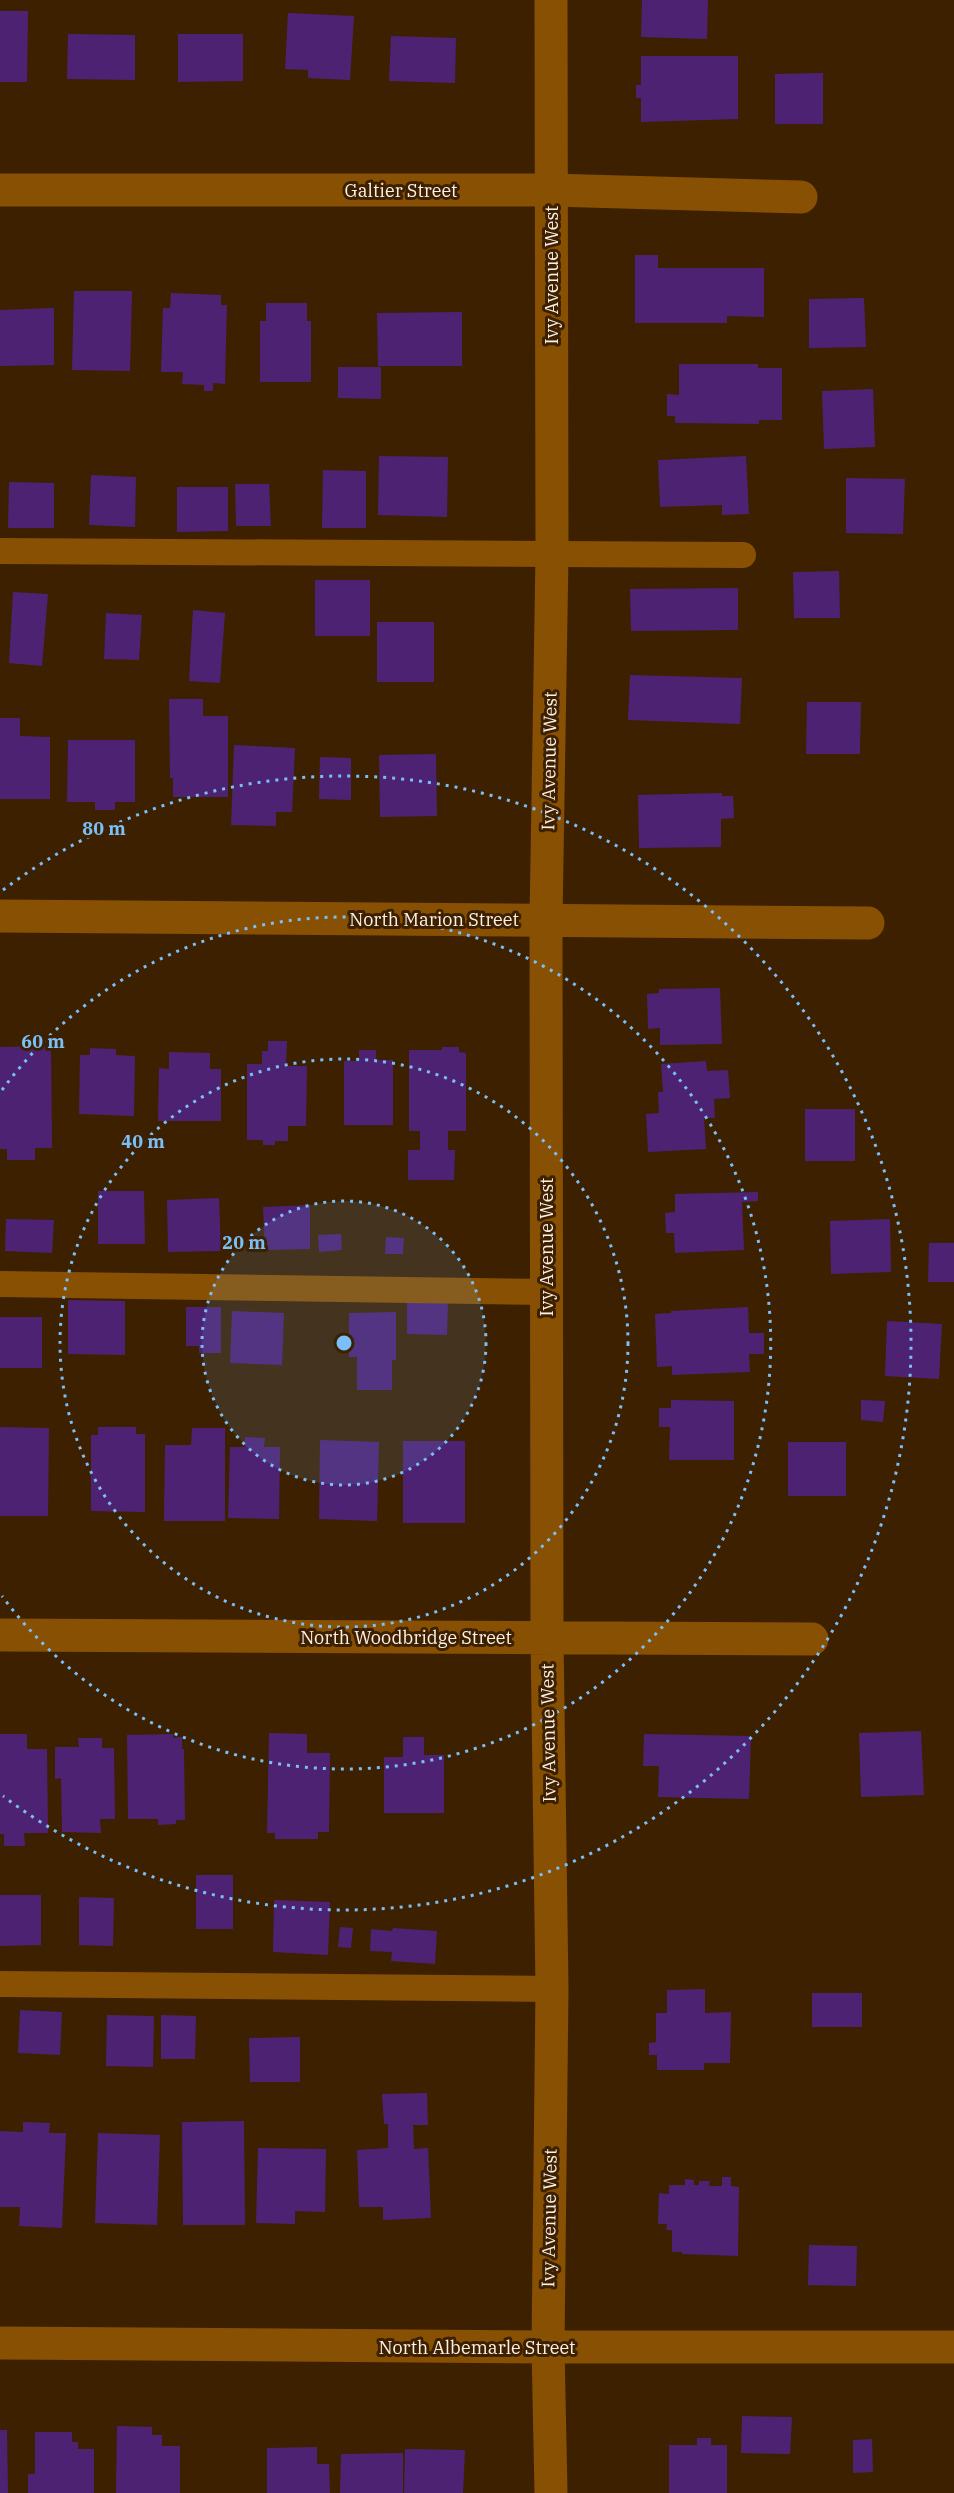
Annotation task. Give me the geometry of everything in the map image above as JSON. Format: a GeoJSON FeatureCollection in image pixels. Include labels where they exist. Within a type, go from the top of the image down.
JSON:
{"type":"FeatureCollection","features":[{"type":"Feature","properties":{"kind":"street","name":"Ivy Avenue West"},"geometry":{"type":"LineString","coordinates":[[550,2493],[548,2347],[552,1989],[547,1638],[546,920],[552,555],[551,0]]}},
{"type":"Feature","properties":{"kind":"street","name":"Galtier Street"},"geometry":{"type":"LineString","coordinates":[[0,190],[551,190],[801,197]]}},
{"type":"Feature","properties":{"kind":"street","name":"North Marion Street"},"geometry":{"type":"LineString","coordinates":[[0,916],[868,923]]}},
{"type":"Feature","properties":{"kind":"street","name":"North Woodbridge Street"},"geometry":{"type":"LineString","coordinates":[[0,1635],[812,1639]]}},
{"type":"Feature","properties":{"kind":"street","name":"North Albemarle Street"},"geometry":{"type":"LineString","coordinates":[[0,2343],[954,2347]]}},
{"type":"Feature","properties":{"kind":"lane"},"geometry":{"type":"LineString","coordinates":[[0,551],[743,555]]}},
{"type":"Feature","properties":{"kind":"lane"},"geometry":{"type":"LineString","coordinates":[[0,1284],[546,1292]]}},
{"type":"Feature","properties":{"kind":"lane"},"geometry":{"type":"LineString","coordinates":[[0,1984],[552,1989]]}},
{"type":"Feature","properties":{"kind":"building"},"geometry":{"type":"Polygon","coordinates":[[[642,0],[708,0],[707,39],[641,37],[642,0]]]}},
{"type":"Feature","properties":{"kind":"building"},"geometry":{"type":"Polygon","coordinates":[[[0,11],[28,11],[27,82],[0,82],[0,11]]]}},
{"type":"Feature","properties":{"kind":"building"},"geometry":{"type":"Polygon","coordinates":[[[288,13],[354,16],[350,80],[308,78],[308,70],[285,69],[288,13]]]}},
{"type":"Feature","properties":{"kind":"building"},"geometry":{"type":"Polygon","coordinates":[[[68,34],[135,35],[135,80],[67,79],[68,34]]]}},
{"type":"Feature","properties":{"kind":"building"},"geometry":{"type":"Polygon","coordinates":[[[178,34],[243,34],[243,81],[178,82],[178,34]]]}},
{"type":"Feature","properties":{"kind":"building"},"geometry":{"type":"Polygon","coordinates":[[[391,36],[456,38],[455,83],[389,81],[391,36]]]}},
{"type":"Feature","properties":{"kind":"building"},"geometry":{"type":"Polygon","coordinates":[[[641,56],[738,56],[738,119],[641,122],[641,98],[636,98],[636,85],[641,85],[641,56]]]}},
{"type":"Feature","properties":{"kind":"building"},"geometry":{"type":"Polygon","coordinates":[[[823,73],[823,124],[775,124],[775,74],[823,73]]]}},
{"type":"Feature","properties":{"kind":"building"},"geometry":{"type":"Polygon","coordinates":[[[635,255],[658,255],[658,268],[764,268],[764,317],[727,316],[727,323],[635,323],[635,255]]]}},
{"type":"Feature","properties":{"kind":"building"},"geometry":{"type":"Polygon","coordinates":[[[74,291],[132,291],[130,371],[72,370],[74,291]]]}},
{"type":"Feature","properties":{"kind":"building"},"geometry":{"type":"Polygon","coordinates":[[[171,293],[221,295],[221,305],[227,305],[225,384],[213,383],[213,391],[204,391],[204,385],[182,384],[183,372],[161,372],[163,308],[170,308],[171,293]]]}},
{"type":"Feature","properties":{"kind":"building"},"geometry":{"type":"Polygon","coordinates":[[[864,298],[866,347],[809,348],[809,299],[864,298]]]}},
{"type":"Feature","properties":{"kind":"building"},"geometry":{"type":"Polygon","coordinates":[[[266,303],[307,303],[307,321],[311,321],[311,382],[260,382],[260,321],[266,321],[266,303]]]}},
{"type":"Feature","properties":{"kind":"building"},"geometry":{"type":"Polygon","coordinates":[[[54,308],[54,365],[0,366],[0,310],[54,308]]]}},
{"type":"Feature","properties":{"kind":"building"},"geometry":{"type":"Polygon","coordinates":[[[462,312],[462,366],[378,366],[377,313],[462,312]]]}},
{"type":"Feature","properties":{"kind":"building"},"geometry":{"type":"Polygon","coordinates":[[[679,364],[758,364],[758,368],[782,368],[782,420],[759,420],[759,424],[675,423],[675,416],[667,416],[667,394],[679,395],[679,364]]]}},
{"type":"Feature","properties":{"kind":"building"},"geometry":{"type":"Polygon","coordinates":[[[338,367],[381,367],[381,399],[338,398],[338,367]]]}},
{"type":"Feature","properties":{"kind":"building"},"geometry":{"type":"Polygon","coordinates":[[[873,389],[875,447],[824,449],[822,391],[873,389]]]}},
{"type":"Feature","properties":{"kind":"building"},"geometry":{"type":"Polygon","coordinates":[[[379,456],[448,457],[447,517],[378,515],[379,456]]]}},
{"type":"Feature","properties":{"kind":"building"},"geometry":{"type":"Polygon","coordinates":[[[746,456],[749,514],[722,515],[722,505],[660,507],[658,460],[746,456]]]}},
{"type":"Feature","properties":{"kind":"building"},"geometry":{"type":"Polygon","coordinates":[[[323,470],[366,471],[366,528],[322,528],[323,470]]]}},
{"type":"Feature","properties":{"kind":"building"},"geometry":{"type":"Polygon","coordinates":[[[91,475],[136,477],[135,527],[89,525],[91,475]]]}},
{"type":"Feature","properties":{"kind":"building"},"geometry":{"type":"Polygon","coordinates":[[[846,478],[905,479],[903,534],[846,533],[846,478]]]}},
{"type":"Feature","properties":{"kind":"building"},"geometry":{"type":"Polygon","coordinates":[[[9,482],[54,483],[54,528],[8,528],[9,482]]]}},
{"type":"Feature","properties":{"kind":"building"},"geometry":{"type":"Polygon","coordinates":[[[235,484],[269,484],[271,526],[236,526],[235,484]]]}},
{"type":"Feature","properties":{"kind":"building"},"geometry":{"type":"Polygon","coordinates":[[[177,487],[228,487],[228,531],[177,532],[177,487]]]}},
{"type":"Feature","properties":{"kind":"building"},"geometry":{"type":"Polygon","coordinates":[[[839,571],[840,618],[794,618],[793,572],[839,571]]]}},
{"type":"Feature","properties":{"kind":"building"},"geometry":{"type":"Polygon","coordinates":[[[315,580],[370,580],[370,636],[315,636],[315,580]]]}},
{"type":"Feature","properties":{"kind":"building"},"geometry":{"type":"Polygon","coordinates":[[[738,588],[738,630],[631,631],[630,589],[738,588]]]}},
{"type":"Feature","properties":{"kind":"building"},"geometry":{"type":"Polygon","coordinates":[[[13,592],[48,594],[42,666],[9,663],[13,592]]]}},
{"type":"Feature","properties":{"kind":"building"},"geometry":{"type":"Polygon","coordinates":[[[193,610],[225,613],[220,683],[189,681],[193,610]]]}},
{"type":"Feature","properties":{"kind":"building"},"geometry":{"type":"Polygon","coordinates":[[[106,613],[142,615],[139,660],[104,659],[106,613]]]}},
{"type":"Feature","properties":{"kind":"building"},"geometry":{"type":"Polygon","coordinates":[[[377,622],[434,622],[434,682],[377,682],[377,622]]]}},
{"type":"Feature","properties":{"kind":"building"},"geometry":{"type":"Polygon","coordinates":[[[630,675],[742,678],[740,724],[628,720],[630,675]]]}},
{"type":"Feature","properties":{"kind":"building"},"geometry":{"type":"Polygon","coordinates":[[[169,699],[203,699],[203,716],[228,716],[228,797],[173,797],[173,778],[170,778],[169,699]]]}},
{"type":"Feature","properties":{"kind":"building"},"geometry":{"type":"Polygon","coordinates":[[[807,702],[861,702],[860,754],[806,754],[807,702]]]}},
{"type":"Feature","properties":{"kind":"building"},"geometry":{"type":"Polygon","coordinates":[[[0,718],[20,718],[20,736],[50,737],[50,799],[0,799],[0,718]]]}},
{"type":"Feature","properties":{"kind":"building"},"geometry":{"type":"Polygon","coordinates":[[[68,740],[135,740],[135,802],[115,802],[115,810],[95,810],[95,802],[67,802],[68,740]]]}},
{"type":"Feature","properties":{"kind":"building"},"geometry":{"type":"Polygon","coordinates":[[[234,745],[295,748],[292,812],[276,812],[276,826],[231,825],[234,745]]]}},
{"type":"Feature","properties":{"kind":"building"},"geometry":{"type":"Polygon","coordinates":[[[436,754],[437,816],[380,817],[379,755],[436,754]]]}},
{"type":"Feature","properties":{"kind":"building"},"geometry":{"type":"Polygon","coordinates":[[[320,757],[351,758],[351,800],[319,799],[320,757]]]}},
{"type":"Feature","properties":{"kind":"building"},"geometry":{"type":"Polygon","coordinates":[[[722,793],[722,796],[733,796],[734,818],[721,819],[721,847],[639,848],[638,795],[722,793]]]}},
{"type":"Feature","properties":{"kind":"building"},"geometry":{"type":"Polygon","coordinates":[[[720,988],[722,1044],[660,1045],[660,1028],[648,1029],[647,994],[659,993],[659,989],[720,988]]]}},
{"type":"Feature","properties":{"kind":"building"},"geometry":{"type":"Polygon","coordinates":[[[268,1041],[287,1041],[286,1066],[307,1066],[306,1126],[288,1126],[288,1141],[275,1141],[275,1145],[263,1145],[263,1140],[247,1140],[247,1064],[262,1064],[262,1051],[268,1051],[268,1041]]]}},
{"type":"Feature","properties":{"kind":"building"},"geometry":{"type":"Polygon","coordinates":[[[51,1046],[52,1148],[35,1148],[35,1160],[7,1160],[7,1149],[0,1149],[0,1047],[51,1046]]]}},
{"type":"Feature","properties":{"kind":"building"},"geometry":{"type":"Polygon","coordinates":[[[442,1047],[459,1047],[459,1052],[466,1053],[466,1131],[448,1131],[448,1150],[455,1150],[454,1180],[408,1180],[408,1150],[420,1150],[420,1131],[409,1131],[409,1050],[442,1050],[442,1047]]]}},
{"type":"Feature","properties":{"kind":"building"},"geometry":{"type":"Polygon","coordinates":[[[90,1048],[116,1049],[116,1055],[135,1056],[134,1116],[79,1114],[80,1055],[90,1055],[90,1048]]]}},
{"type":"Feature","properties":{"kind":"building"},"geometry":{"type":"Polygon","coordinates":[[[359,1050],[376,1050],[376,1060],[393,1060],[393,1125],[344,1125],[344,1061],[359,1061],[359,1050]]]}},
{"type":"Feature","properties":{"kind":"building"},"geometry":{"type":"Polygon","coordinates":[[[169,1052],[210,1053],[210,1069],[221,1069],[221,1121],[158,1121],[159,1068],[169,1069],[169,1052]]]}},
{"type":"Feature","properties":{"kind":"building"},"geometry":{"type":"Polygon","coordinates":[[[706,1061],[707,1071],[728,1070],[730,1098],[714,1099],[715,1118],[704,1118],[706,1149],[648,1152],[646,1114],[659,1113],[658,1092],[663,1092],[661,1064],[706,1061]]]}},
{"type":"Feature","properties":{"kind":"building"},"geometry":{"type":"Polygon","coordinates":[[[805,1109],[855,1109],[855,1161],[805,1161],[805,1109]]]}},
{"type":"Feature","properties":{"kind":"building"},"geometry":{"type":"Polygon","coordinates":[[[98,1191],[144,1191],[145,1244],[98,1244],[98,1191]]]}},
{"type":"Feature","properties":{"kind":"building"},"geometry":{"type":"Polygon","coordinates":[[[758,1192],[758,1201],[742,1202],[744,1250],[675,1253],[674,1233],[666,1233],[665,1213],[675,1212],[675,1194],[758,1192]]]}},
{"type":"Feature","properties":{"kind":"building"},"geometry":{"type":"Polygon","coordinates":[[[219,1198],[221,1251],[168,1252],[167,1200],[219,1198]]]}},
{"type":"Feature","properties":{"kind":"building"},"geometry":{"type":"Polygon","coordinates":[[[310,1205],[310,1249],[265,1250],[263,1207],[310,1205]]]}},
{"type":"Feature","properties":{"kind":"building"},"geometry":{"type":"Polygon","coordinates":[[[6,1219],[54,1220],[52,1253],[5,1251],[6,1219]]]}},
{"type":"Feature","properties":{"kind":"building"},"geometry":{"type":"Polygon","coordinates":[[[890,1219],[891,1272],[831,1274],[830,1221],[890,1219]]]}},
{"type":"Feature","properties":{"kind":"building"},"geometry":{"type":"Polygon","coordinates":[[[341,1234],[342,1250],[319,1252],[318,1235],[341,1234]]]}},
{"type":"Feature","properties":{"kind":"building"},"geometry":{"type":"Polygon","coordinates":[[[386,1237],[404,1238],[403,1254],[385,1254],[386,1237]]]}},
{"type":"Feature","properties":{"kind":"building"},"geometry":{"type":"Polygon","coordinates":[[[929,1243],[954,1243],[954,1282],[928,1282],[929,1243]]]}},
{"type":"Feature","properties":{"kind":"building"},"geometry":{"type":"Polygon","coordinates":[[[68,1300],[125,1301],[125,1355],[68,1354],[68,1300]]]}},
{"type":"Feature","properties":{"kind":"building"},"geometry":{"type":"Polygon","coordinates":[[[407,1302],[448,1303],[447,1335],[407,1334],[407,1302]]]}},
{"type":"Feature","properties":{"kind":"building"},"geometry":{"type":"Polygon","coordinates":[[[186,1307],[221,1307],[221,1353],[199,1353],[199,1346],[186,1346],[186,1307]]]}},
{"type":"Feature","properties":{"kind":"building"},"geometry":{"type":"Polygon","coordinates":[[[748,1307],[749,1333],[764,1333],[764,1354],[749,1354],[750,1372],[672,1375],[672,1366],[657,1367],[655,1314],[748,1307]]]}},
{"type":"Feature","properties":{"kind":"building"},"geometry":{"type":"Polygon","coordinates":[[[232,1311],[284,1313],[282,1365],[230,1363],[232,1311]]]}},
{"type":"Feature","properties":{"kind":"building"},"geometry":{"type":"Polygon","coordinates":[[[396,1312],[396,1360],[392,1360],[392,1390],[357,1390],[357,1357],[349,1357],[349,1313],[396,1312]]]}},
{"type":"Feature","properties":{"kind":"building"},"geometry":{"type":"Polygon","coordinates":[[[0,1317],[42,1317],[42,1368],[0,1368],[0,1317]]]}},
{"type":"Feature","properties":{"kind":"building"},"geometry":{"type":"Polygon","coordinates":[[[887,1321],[942,1324],[939,1379],[885,1376],[887,1321]]]}},
{"type":"Feature","properties":{"kind":"building"},"geometry":{"type":"Polygon","coordinates":[[[671,1400],[734,1401],[734,1460],[669,1460],[670,1427],[659,1427],[659,1408],[671,1408],[671,1400]]]}},
{"type":"Feature","properties":{"kind":"building"},"geometry":{"type":"Polygon","coordinates":[[[861,1400],[885,1401],[883,1422],[861,1420],[861,1400]]]}},
{"type":"Feature","properties":{"kind":"building"},"geometry":{"type":"Polygon","coordinates":[[[0,1427],[49,1428],[48,1516],[0,1516],[0,1427]]]}},
{"type":"Feature","properties":{"kind":"building"},"geometry":{"type":"Polygon","coordinates":[[[98,1427],[136,1427],[136,1434],[145,1434],[145,1512],[91,1511],[91,1435],[98,1435],[98,1427]]]}},
{"type":"Feature","properties":{"kind":"building"},"geometry":{"type":"Polygon","coordinates":[[[192,1428],[225,1428],[225,1521],[164,1521],[165,1445],[191,1445],[192,1428]]]}},
{"type":"Feature","properties":{"kind":"building"},"geometry":{"type":"Polygon","coordinates":[[[245,1437],[265,1438],[264,1447],[280,1447],[279,1519],[228,1518],[230,1447],[245,1447],[245,1437]]]}},
{"type":"Feature","properties":{"kind":"building"},"geometry":{"type":"Polygon","coordinates":[[[320,1440],[379,1442],[377,1521],[319,1519],[320,1440]]]}},
{"type":"Feature","properties":{"kind":"building"},"geometry":{"type":"Polygon","coordinates":[[[403,1441],[465,1441],[465,1523],[403,1523],[403,1441]]]}},
{"type":"Feature","properties":{"kind":"building"},"geometry":{"type":"Polygon","coordinates":[[[788,1442],[846,1442],[846,1496],[788,1496],[788,1442]]]}},
{"type":"Feature","properties":{"kind":"building"},"geometry":{"type":"Polygon","coordinates":[[[921,1731],[924,1795],[861,1797],[859,1733],[921,1731]]]}},
{"type":"Feature","properties":{"kind":"building"},"geometry":{"type":"Polygon","coordinates":[[[269,1733],[307,1734],[307,1753],[330,1753],[329,1832],[318,1832],[318,1839],[275,1839],[275,1833],[267,1833],[269,1733]]]}},
{"type":"Feature","properties":{"kind":"building"},"geometry":{"type":"Polygon","coordinates":[[[0,1734],[27,1734],[27,1749],[47,1749],[48,1833],[24,1833],[25,1846],[4,1846],[4,1834],[0,1834],[0,1734]]]}},
{"type":"Feature","properties":{"kind":"building"},"geometry":{"type":"Polygon","coordinates":[[[173,1734],[173,1738],[182,1737],[182,1749],[184,1749],[185,1820],[176,1820],[176,1824],[158,1825],[158,1819],[128,1819],[127,1735],[173,1734]]]}},
{"type":"Feature","properties":{"kind":"building"},"geometry":{"type":"Polygon","coordinates":[[[644,1734],[751,1736],[749,1799],[658,1797],[659,1766],[643,1766],[644,1734]]]}},
{"type":"Feature","properties":{"kind":"building"},"geometry":{"type":"Polygon","coordinates":[[[403,1737],[424,1737],[424,1755],[444,1755],[444,1813],[384,1813],[384,1757],[403,1757],[403,1737]]]}},
{"type":"Feature","properties":{"kind":"building"},"geometry":{"type":"Polygon","coordinates":[[[78,1738],[102,1738],[102,1748],[114,1748],[115,1819],[100,1819],[101,1833],[62,1832],[61,1778],[55,1779],[55,1747],[79,1747],[78,1738]]]}},
{"type":"Feature","properties":{"kind":"building"},"geometry":{"type":"Polygon","coordinates":[[[196,1875],[233,1875],[233,1929],[196,1929],[196,1875]]]}},
{"type":"Feature","properties":{"kind":"building"},"geometry":{"type":"Polygon","coordinates":[[[0,1895],[41,1895],[41,1945],[0,1946],[0,1895]]]}},
{"type":"Feature","properties":{"kind":"building"},"geometry":{"type":"Polygon","coordinates":[[[79,1897],[114,1898],[113,1946],[79,1945],[79,1897]]]}},
{"type":"Feature","properties":{"kind":"building"},"geometry":{"type":"Polygon","coordinates":[[[274,1900],[330,1902],[328,1955],[273,1952],[274,1900]]]}},
{"type":"Feature","properties":{"kind":"building"},"geometry":{"type":"Polygon","coordinates":[[[340,1927],[353,1928],[351,1948],[338,1947],[340,1927]]]}},
{"type":"Feature","properties":{"kind":"building"},"geometry":{"type":"Polygon","coordinates":[[[393,1928],[437,1931],[435,1964],[391,1961],[392,1952],[370,1951],[371,1929],[392,1931],[393,1928]]]}},
{"type":"Feature","properties":{"kind":"building"},"geometry":{"type":"Polygon","coordinates":[[[705,1989],[705,2013],[731,2012],[730,2063],[704,2063],[704,2070],[657,2070],[657,2055],[649,2055],[649,2043],[656,2042],[656,2013],[667,2013],[667,1990],[705,1989]]]}},
{"type":"Feature","properties":{"kind":"building"},"geometry":{"type":"Polygon","coordinates":[[[812,1993],[862,1993],[862,2027],[812,2027],[812,1993]]]}},
{"type":"Feature","properties":{"kind":"building"},"geometry":{"type":"Polygon","coordinates":[[[20,2010],[62,2012],[60,2055],[18,2053],[20,2010]]]}},
{"type":"Feature","properties":{"kind":"building"},"geometry":{"type":"Polygon","coordinates":[[[107,2015],[154,2016],[153,2067],[106,2066],[107,2015]]]}},
{"type":"Feature","properties":{"kind":"building"},"geometry":{"type":"Polygon","coordinates":[[[161,2015],[196,2016],[195,2059],[161,2059],[161,2015]]]}},
{"type":"Feature","properties":{"kind":"building"},"geometry":{"type":"Polygon","coordinates":[[[300,2037],[300,2082],[250,2082],[249,2038],[300,2037]]]}},
{"type":"Feature","properties":{"kind":"building"},"geometry":{"type":"Polygon","coordinates":[[[427,2093],[428,2125],[413,2125],[414,2149],[428,2148],[431,2218],[383,2220],[383,2207],[359,2207],[357,2150],[388,2148],[388,2124],[384,2124],[382,2094],[427,2093]]]}},
{"type":"Feature","properties":{"kind":"building"},"geometry":{"type":"Polygon","coordinates":[[[244,2121],[245,2225],[183,2225],[182,2122],[244,2121]]]}},
{"type":"Feature","properties":{"kind":"building"},"geometry":{"type":"Polygon","coordinates":[[[23,2122],[50,2123],[49,2133],[66,2133],[62,2228],[19,2226],[20,2207],[0,2207],[0,2131],[23,2132],[23,2122]]]}},
{"type":"Feature","properties":{"kind":"building"},"geometry":{"type":"Polygon","coordinates":[[[98,2133],[160,2135],[157,2225],[95,2223],[98,2133]]]}},
{"type":"Feature","properties":{"kind":"building"},"geometry":{"type":"Polygon","coordinates":[[[258,2148],[326,2149],[325,2212],[295,2211],[295,2224],[256,2223],[258,2148]]]}},
{"type":"Feature","properties":{"kind":"building"},"geometry":{"type":"Polygon","coordinates":[[[722,2177],[731,2177],[731,2186],[739,2187],[738,2256],[672,2252],[672,2230],[666,2230],[667,2224],[658,2224],[659,2193],[669,2194],[669,2185],[685,2185],[685,2179],[694,2180],[694,2185],[699,2185],[699,2181],[710,2181],[709,2186],[722,2186],[722,2177]]]}},
{"type":"Feature","properties":{"kind":"building"},"geometry":{"type":"Polygon","coordinates":[[[809,2245],[857,2246],[856,2286],[808,2285],[809,2245]]]}},
{"type":"Feature","properties":{"kind":"building"},"geometry":{"type":"Polygon","coordinates":[[[742,2416],[792,2417],[790,2454],[741,2453],[742,2416]]]}},
{"type":"Feature","properties":{"kind":"building"},"geometry":{"type":"Polygon","coordinates":[[[117,2426],[152,2427],[152,2435],[162,2435],[162,2446],[180,2446],[180,2493],[116,2493],[117,2426]]]}},
{"type":"Feature","properties":{"kind":"building"},"geometry":{"type":"Polygon","coordinates":[[[0,2430],[7,2430],[8,2493],[0,2493],[0,2430]]]}},
{"type":"Feature","properties":{"kind":"building"},"geometry":{"type":"Polygon","coordinates":[[[35,2432],[72,2432],[72,2442],[78,2442],[78,2449],[94,2449],[94,2493],[28,2493],[28,2474],[35,2474],[35,2432]]]}},
{"type":"Feature","properties":{"kind":"building"},"geometry":{"type":"Polygon","coordinates":[[[697,2438],[711,2438],[711,2445],[727,2445],[727,2493],[669,2493],[669,2445],[697,2445],[697,2438]]]}},
{"type":"Feature","properties":{"kind":"building"},"geometry":{"type":"Polygon","coordinates":[[[872,2439],[873,2472],[853,2473],[853,2440],[872,2439]]]}},
{"type":"Feature","properties":{"kind":"building"},"geometry":{"type":"Polygon","coordinates":[[[317,2447],[317,2464],[329,2464],[330,2493],[267,2493],[267,2448],[317,2447]]]}},
{"type":"Feature","properties":{"kind":"building"},"geometry":{"type":"Polygon","coordinates":[[[405,2449],[465,2450],[463,2493],[404,2493],[405,2449]]]}},
{"type":"Feature","properties":{"kind":"building"},"geometry":{"type":"Polygon","coordinates":[[[403,2453],[403,2493],[340,2493],[341,2454],[403,2453]]]}}]}
